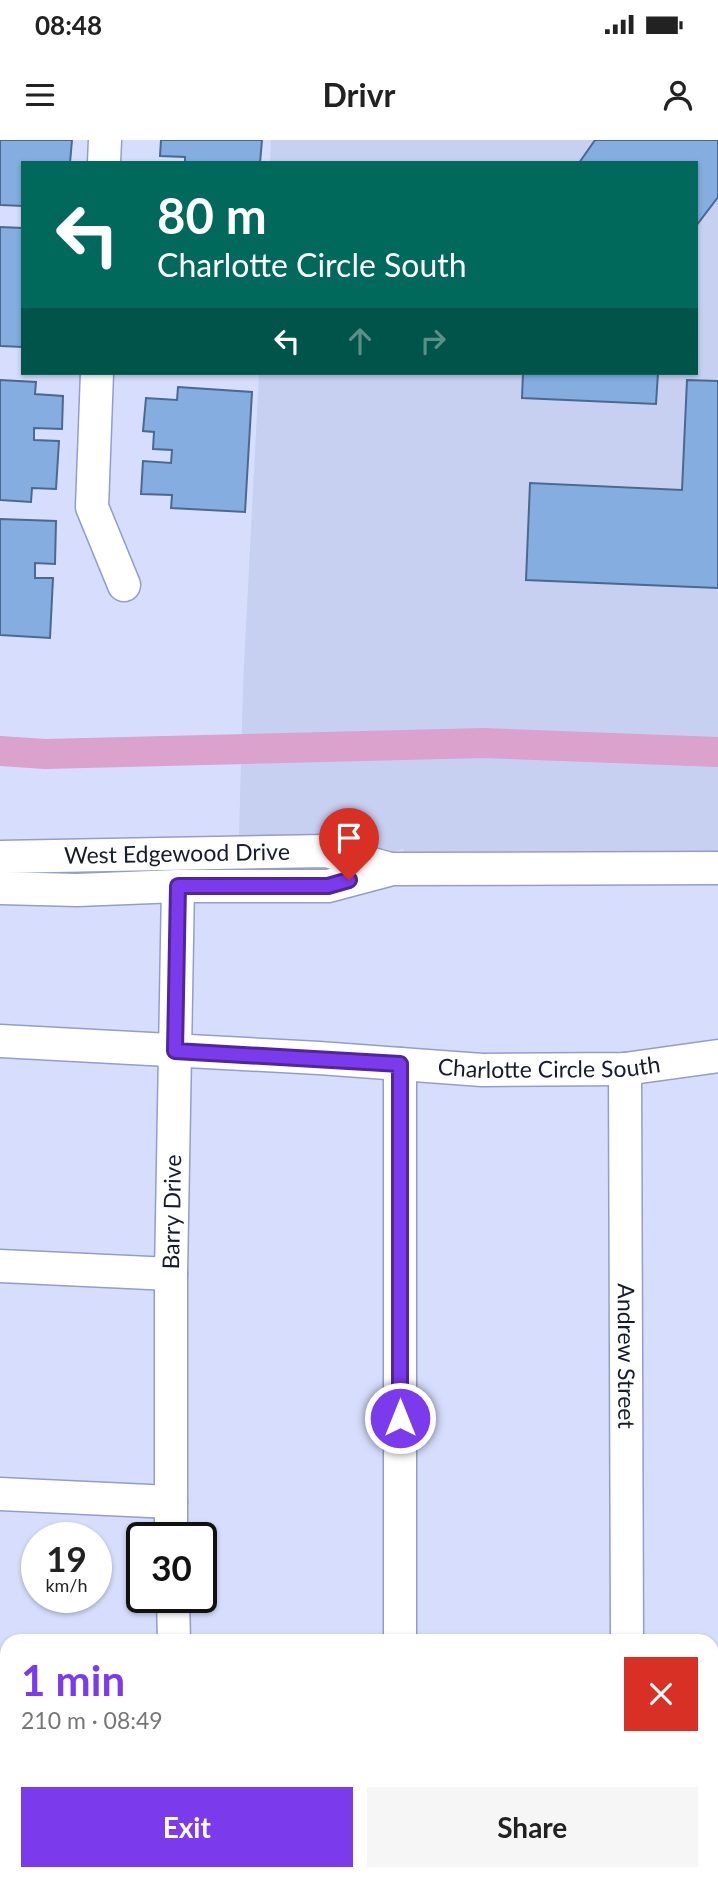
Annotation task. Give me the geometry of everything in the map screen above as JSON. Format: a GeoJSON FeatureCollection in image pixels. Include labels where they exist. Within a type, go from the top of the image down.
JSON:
{"type":"FeatureCollection","features":[{"type":"Feature","properties":{"kind":"street"},"geometry":{"type":"LineString","coordinates":[[104,161],[105,140]]}},
{"type":"Feature","properties":{"kind":"street"},"geometry":{"type":"LineString","coordinates":[[97,375],[92,507],[124,585]]}},
{"type":"Feature","properties":{"kind":"street","name":"West Edgewood Drive"},"geometry":{"type":"LineString","coordinates":[[0,857],[327,851],[392,869]]}},
{"type":"Feature","properties":{"kind":"street","name":"West Edgewood Drive"},"geometry":{"type":"LineString","coordinates":[[0,888],[77,890],[178,886],[328,886],[392,869],[718,868]]}},
{"type":"Feature","properties":{"kind":"street","name":"Barry Drive"},"geometry":{"type":"LineString","coordinates":[[171,1522],[171,1274],[178,886]]}},
{"type":"Feature","properties":{"kind":"street","name":"Charlotte Circle South"},"geometry":{"type":"LineString","coordinates":[[0,1041],[482,1070],[625,1069],[718,1056]]}},
{"type":"Feature","properties":{"kind":"street"},"geometry":{"type":"LineString","coordinates":[[400,1064],[400,1634]]}},
{"type":"Feature","properties":{"kind":"street","name":"Andrew Street"},"geometry":{"type":"LineString","coordinates":[[625,1069],[627,1634]]}},
{"type":"Feature","properties":{"kind":"street"},"geometry":{"type":"LineString","coordinates":[[0,1266],[171,1274]]}},
{"type":"Feature","properties":{"kind":"street"},"geometry":{"type":"LineString","coordinates":[[0,1494],[170,1502]]}},
{"type":"Feature","properties":{"kind":"street"},"geometry":{"type":"LineString","coordinates":[[173,1613],[174,1634]]}},
{"type":"Feature","properties":{"kind":"shaded area"},"geometry":{"type":"Polygon","coordinates":[[[271,140],[718,140],[718,852],[404,853],[403,849],[392,852],[327,835],[239,837],[243,684],[259,375],[698,375],[698,161],[270,161],[271,140]]]}},
{"type":"Feature","properties":{"kind":"building"},"geometry":{"type":"Polygon","coordinates":[[[0,140],[72,140],[70,161],[21,161],[21,206],[0,205],[0,140]]]}},
{"type":"Feature","properties":{"kind":"building"},"geometry":{"type":"Polygon","coordinates":[[[161,140],[262,140],[260,161],[185,161],[185,157],[160,156],[161,140]]]}},
{"type":"Feature","properties":{"kind":"building"},"geometry":{"type":"Polygon","coordinates":[[[595,140],[718,140],[718,197],[698,223],[698,161],[580,161],[595,140]]]}},
{"type":"Feature","properties":{"kind":"building"},"geometry":{"type":"Polygon","coordinates":[[[0,227],[21,228],[21,347],[0,346],[0,227]]]}},
{"type":"Feature","properties":{"kind":"building"},"geometry":{"type":"Polygon","coordinates":[[[523,375],[658,375],[656,404],[522,398],[523,375]]]}},
{"type":"Feature","properties":{"kind":"building"},"geometry":{"type":"Polygon","coordinates":[[[0,380],[36,382],[35,394],[63,396],[62,429],[34,428],[34,440],[59,441],[56,489],[32,488],[31,502],[0,500],[0,380]]]}},
{"type":"Feature","properties":{"kind":"building"},"geometry":{"type":"Polygon","coordinates":[[[687,380],[718,381],[718,588],[526,580],[530,483],[682,490],[687,380]]]}},
{"type":"Feature","properties":{"kind":"building"},"geometry":{"type":"Polygon","coordinates":[[[178,387],[252,392],[245,512],[171,508],[172,495],[141,494],[143,461],[171,463],[172,450],[153,449],[154,432],[143,431],[146,398],[177,400],[178,387]]]}},
{"type":"Feature","properties":{"kind":"building"},"geometry":{"type":"Polygon","coordinates":[[[0,519],[56,521],[55,564],[35,563],[35,578],[53,578],[50,638],[0,635],[0,519]]]}},
{"type":"Feature","properties":{"kind":"waterway"},"geometry":{"type":"LineString","coordinates":[[0,751],[45,754],[484,743],[718,752]]}},
{"type":"Feature","properties":{"kind":"route"},"geometry":{"type":"LineString","coordinates":[[349,880],[328,886],[178,886],[175,1051],[400,1064],[400,1418]]}}]}
